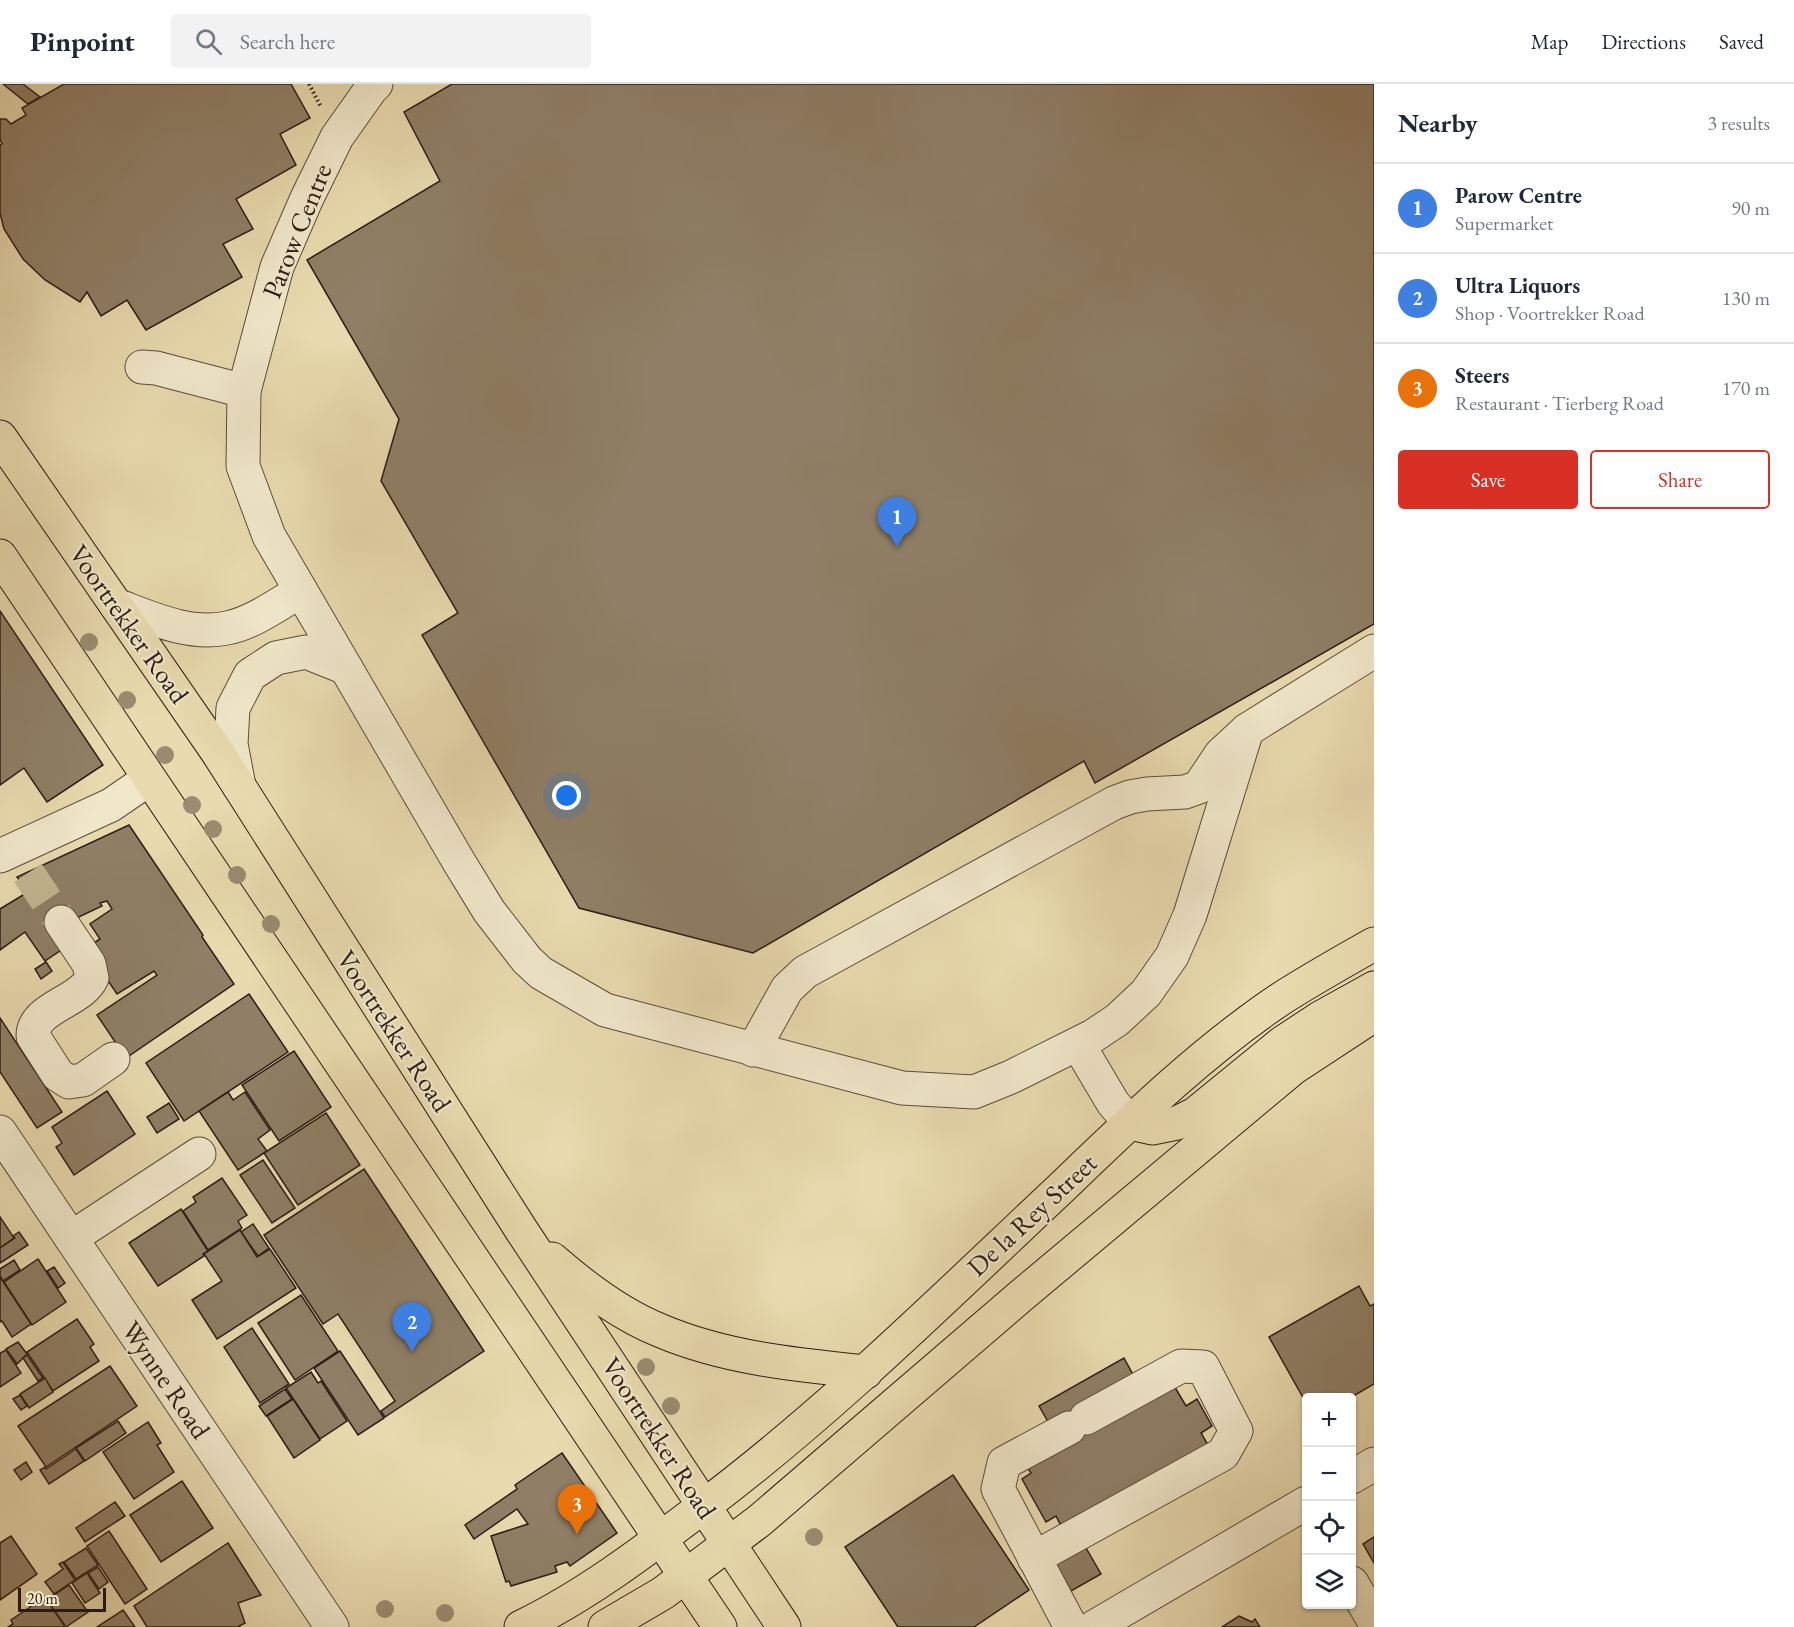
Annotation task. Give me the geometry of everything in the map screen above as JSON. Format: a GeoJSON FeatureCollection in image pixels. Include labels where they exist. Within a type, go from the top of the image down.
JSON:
{"type":"FeatureCollection","features":[{"type":"Feature","properties":{"kind":"main road","name":"Voortrekker Road"},"geometry":{"type":"LineString","coordinates":[[0,437],[240,787],[522,1231],[784,1627]]}},
{"type":"Feature","properties":{"kind":"main road","name":"Voortrekker Road"},"geometry":{"type":"LineString","coordinates":[[0,556],[720,1627]]}},
{"type":"Feature","properties":{"kind":"main road","name":"De la Rey Street"},"geometry":{"type":"LineString","coordinates":[[521,1627],[550,1613],[662,1539],[735,1483],[866,1372],[1130,1123],[1205,1056],[1279,1001],[1374,944]]}},
{"type":"Feature","properties":{"kind":"main road"},"geometry":{"type":"LineString","coordinates":[[1130,1123],[1152,1128],[1177,1123],[1195,1114],[1282,1043],[1320,1018],[1374,988]]}},
{"type":"Feature","properties":{"kind":"main road","name":"De la Rey Street"},"geometry":{"type":"LineString","coordinates":[[605,1627],[663,1593],[759,1521],[1022,1295],[1292,1069],[1374,1015]]}},
{"type":"Feature","properties":{"kind":"main road"},"geometry":{"type":"LineString","coordinates":[[522,1231],[588,1288],[618,1309],[660,1331],[702,1345],[744,1355],[866,1372]]}},
{"type":"Feature","properties":{"kind":"street","name":"Parow Centre"},"geometry":{"type":"LineString","coordinates":[[376,84],[337,137],[277,267],[244,391],[243,466],[269,536],[346,668],[489,911],[521,953],[541,973],[605,1010],[902,1088],[974,1092],[1011,1077],[1078,1044],[1116,1020],[1146,993],[1172,956],[1190,915],[1247,730]]}},
{"type":"Feature","properties":{"kind":"street"},"geometry":{"type":"LineString","coordinates":[[142,367],[156,368],[244,391]]}},
{"type":"Feature","properties":{"kind":"street"},"geometry":{"type":"LineString","coordinates":[[257,617],[272,588],[279,553]]}},
{"type":"Feature","properties":{"kind":"street"},"geometry":{"type":"LineString","coordinates":[[116,605],[163,622],[194,630],[228,628],[257,617],[301,591]]}},
{"type":"Feature","properties":{"kind":"street"},"geometry":{"type":"LineString","coordinates":[[753,1050],[778,1002],[798,977],[1114,803],[1147,794],[1193,790],[1204,781],[1221,754],[1247,730],[1374,651]]}},
{"type":"Feature","properties":{"kind":"street"},"geometry":{"type":"LineString","coordinates":[[240,787],[231,744],[233,708],[250,675],[276,658],[306,652],[346,668]]}},
{"type":"Feature","properties":{"kind":"street"},"geometry":{"type":"LineString","coordinates":[[14,860],[111,805],[149,779]]}},
{"type":"Feature","properties":{"kind":"street"},"geometry":{"type":"LineString","coordinates":[[61,922],[89,964],[92,978],[85,988],[41,1018],[33,1029],[33,1036],[58,1075],[69,1082],[82,1080],[113,1059]]}},
{"type":"Feature","properties":{"kind":"street"},"geometry":{"type":"LineString","coordinates":[[1078,1044],[1113,1103],[1130,1123]]}},
{"type":"Feature","properties":{"kind":"street","name":"Wynne Road"},"geometry":{"type":"LineString","coordinates":[[0,1132],[332,1627]]}},
{"type":"Feature","properties":{"kind":"street"},"geometry":{"type":"LineString","coordinates":[[71,1238],[199,1154]]}},
{"type":"Feature","properties":{"kind":"street"},"geometry":{"type":"LineString","coordinates":[[1034,1558],[1222,1454],[1236,1431],[1203,1366],[1181,1365],[1004,1463],[998,1489],[1034,1558],[1071,1627]]}},
{"type":"Feature","properties":{"kind":"street"},"geometry":{"type":"LineString","coordinates":[[1356,1475],[1374,1464]]}},
{"type":"Feature","properties":{"kind":"street"},"geometry":{"type":"LineString","coordinates":[[1094,1627],[1302,1507]]}},
{"type":"Feature","properties":{"kind":"street"},"geometry":{"type":"LineString","coordinates":[[1356,1590],[1374,1621]]}},
{"type":"Feature","properties":{"kind":"building"},"geometry":{"type":"Polygon","coordinates":[[[3,84],[23,84],[40,97],[28,104],[3,84]]]}},
{"type":"Feature","properties":{"kind":"building"},"geometry":{"type":"Polygon","coordinates":[[[64,84],[291,84],[310,118],[280,134],[296,165],[236,199],[253,229],[223,244],[242,277],[146,330],[127,300],[101,316],[87,292],[80,302],[45,280],[23,259],[4,229],[0,213],[0,145],[2,144],[0,119],[6,119],[11,124],[26,115],[22,108],[64,84]]]}},
{"type":"Feature","properties":{"kind":"building"},"geometry":{"type":"Polygon","coordinates":[[[452,84],[1374,84],[1374,624],[1095,783],[1084,761],[753,953],[579,908],[422,635],[458,613],[381,481],[399,419],[307,260],[440,181],[404,112],[452,84]]]}},
{"type":"Feature","properties":{"kind":"building"},"geometry":{"type":"Polygon","coordinates":[[[0,611],[103,765],[47,802],[24,768],[0,785],[0,611]]]}},
{"type":"Feature","properties":{"kind":"building"},"geometry":{"type":"Polygon","coordinates":[[[129,825],[234,984],[126,1058],[97,1015],[157,975],[154,971],[117,994],[86,948],[100,939],[90,924],[112,909],[107,901],[100,903],[102,906],[66,923],[67,946],[45,961],[25,932],[0,950],[0,909],[28,892],[17,877],[129,825]]]}},
{"type":"Feature","properties":{"kind":"building"},"geometry":{"type":"Polygon","coordinates":[[[46,962],[52,971],[41,979],[35,969],[46,962]]]}},
{"type":"Feature","properties":{"kind":"building"},"geometry":{"type":"Polygon","coordinates":[[[249,994],[288,1052],[184,1121],[146,1063],[249,994]]]}},
{"type":"Feature","properties":{"kind":"building"},"geometry":{"type":"Polygon","coordinates":[[[0,1018],[62,1112],[37,1128],[0,1072],[0,1018]]]}},
{"type":"Feature","properties":{"kind":"building"},"geometry":{"type":"Polygon","coordinates":[[[294,1051],[331,1107],[279,1141],[242,1085],[294,1051]]]}},
{"type":"Feature","properties":{"kind":"building"},"geometry":{"type":"Polygon","coordinates":[[[107,1091],[135,1134],[74,1175],[56,1147],[62,1143],[52,1127],[107,1091]]]}},
{"type":"Feature","properties":{"kind":"building"},"geometry":{"type":"Polygon","coordinates":[[[228,1092],[233,1100],[245,1092],[270,1130],[258,1139],[267,1151],[238,1170],[199,1111],[228,1092]]]}},
{"type":"Feature","properties":{"kind":"building"},"geometry":{"type":"Polygon","coordinates":[[[169,1103],[179,1119],[157,1133],[147,1117],[169,1103]]]}},
{"type":"Feature","properties":{"kind":"building"},"geometry":{"type":"Polygon","coordinates":[[[326,1113],[360,1165],[298,1205],[264,1153],[326,1113]]]}},
{"type":"Feature","properties":{"kind":"building"},"geometry":{"type":"Polygon","coordinates":[[[263,1160],[295,1208],[272,1223],[240,1175],[263,1160]]]}},
{"type":"Feature","properties":{"kind":"building"},"geometry":{"type":"Polygon","coordinates":[[[364,1169],[484,1351],[385,1417],[381,1411],[395,1401],[338,1314],[323,1324],[264,1235],[364,1169]]]}},
{"type":"Feature","properties":{"kind":"building"},"geometry":{"type":"Polygon","coordinates":[[[222,1178],[247,1215],[238,1221],[242,1228],[208,1250],[183,1211],[196,1202],[193,1197],[222,1178]]]}},
{"type":"Feature","properties":{"kind":"building"},"geometry":{"type":"Polygon","coordinates":[[[181,1209],[208,1251],[203,1254],[204,1256],[158,1286],[129,1243],[181,1209]]]}},
{"type":"Feature","properties":{"kind":"building"},"geometry":{"type":"Polygon","coordinates":[[[0,1217],[14,1238],[0,1248],[0,1217]]]}},
{"type":"Feature","properties":{"kind":"building"},"geometry":{"type":"Polygon","coordinates":[[[253,1224],[269,1248],[258,1256],[241,1232],[253,1224]]]}},
{"type":"Feature","properties":{"kind":"building"},"geometry":{"type":"Polygon","coordinates":[[[240,1230],[257,1257],[270,1249],[296,1288],[217,1339],[192,1300],[222,1281],[204,1254],[240,1230]]]}},
{"type":"Feature","properties":{"kind":"building"},"geometry":{"type":"Polygon","coordinates":[[[19,1232],[28,1245],[0,1263],[0,1248],[15,1238],[13,1236],[19,1232]]]}},
{"type":"Feature","properties":{"kind":"building"},"geometry":{"type":"Polygon","coordinates":[[[38,1259],[66,1302],[32,1325],[4,1282],[38,1259]]]}},
{"type":"Feature","properties":{"kind":"building"},"geometry":{"type":"Polygon","coordinates":[[[14,1260],[20,1270],[3,1281],[0,1269],[14,1260]]]}},
{"type":"Feature","properties":{"kind":"building"},"geometry":{"type":"Polygon","coordinates":[[[54,1267],[65,1283],[58,1288],[47,1271],[54,1267]]]}},
{"type":"Feature","properties":{"kind":"building"},"geometry":{"type":"Polygon","coordinates":[[[0,1277],[31,1324],[12,1337],[2,1321],[0,1322],[0,1277]]]}},
{"type":"Feature","properties":{"kind":"building"},"geometry":{"type":"Polygon","coordinates":[[[1359,1286],[1370,1306],[1374,1304],[1374,1384],[1356,1394],[1302,1393],[1302,1396],[1269,1337],[1359,1286]]]}},
{"type":"Feature","properties":{"kind":"building"},"geometry":{"type":"Polygon","coordinates":[[[301,1295],[338,1351],[295,1380],[258,1323],[301,1295]]]}},
{"type":"Feature","properties":{"kind":"building"},"geometry":{"type":"Polygon","coordinates":[[[77,1319],[94,1344],[90,1347],[99,1361],[53,1391],[27,1352],[77,1319]]]}},
{"type":"Feature","properties":{"kind":"building"},"geometry":{"type":"Polygon","coordinates":[[[252,1328],[289,1384],[260,1403],[224,1347],[252,1328]]]}},
{"type":"Feature","properties":{"kind":"building"},"geometry":{"type":"Polygon","coordinates":[[[18,1342],[27,1354],[17,1364],[6,1349],[18,1342]]]}},
{"type":"Feature","properties":{"kind":"building"},"geometry":{"type":"Polygon","coordinates":[[[6,1350],[21,1373],[0,1387],[0,1353],[6,1350]]]}},
{"type":"Feature","properties":{"kind":"building"},"geometry":{"type":"Polygon","coordinates":[[[340,1351],[384,1418],[358,1435],[314,1368],[340,1351]]]}},
{"type":"Feature","properties":{"kind":"building"},"geometry":{"type":"Polygon","coordinates":[[[27,1355],[43,1378],[38,1381],[23,1358],[27,1355]]]}},
{"type":"Feature","properties":{"kind":"building"},"geometry":{"type":"Polygon","coordinates":[[[1124,1358],[1136,1380],[1173,1384],[1186,1406],[1197,1399],[1212,1426],[1201,1433],[1208,1445],[1062,1528],[1056,1516],[1046,1522],[1022,1479],[1031,1473],[1027,1467],[1051,1427],[1039,1406],[1124,1358]]]}},
{"type":"Feature","properties":{"kind":"building"},"geometry":{"type":"Polygon","coordinates":[[[110,1366],[137,1406],[46,1467],[18,1426],[110,1366]]]}},
{"type":"Feature","properties":{"kind":"building"},"geometry":{"type":"Polygon","coordinates":[[[311,1372],[318,1383],[321,1381],[347,1421],[320,1439],[286,1388],[311,1372]]]}},
{"type":"Feature","properties":{"kind":"building"},"geometry":{"type":"Polygon","coordinates":[[[45,1378],[53,1392],[29,1408],[20,1394],[45,1378]]]}},
{"type":"Feature","properties":{"kind":"building"},"geometry":{"type":"Polygon","coordinates":[[[285,1389],[292,1399],[266,1416],[259,1406],[285,1389]]]}},
{"type":"Feature","properties":{"kind":"building"},"geometry":{"type":"Polygon","coordinates":[[[20,1395],[27,1406],[21,1410],[13,1399],[20,1395]]]}},
{"type":"Feature","properties":{"kind":"building"},"geometry":{"type":"Polygon","coordinates":[[[293,1399],[320,1440],[294,1458],[267,1416],[293,1399]]]}},
{"type":"Feature","properties":{"kind":"building"},"geometry":{"type":"Polygon","coordinates":[[[118,1421],[126,1433],[85,1461],[76,1448],[118,1421]]]}},
{"type":"Feature","properties":{"kind":"building"},"geometry":{"type":"Polygon","coordinates":[[[148,1422],[161,1443],[157,1445],[174,1472],[134,1499],[103,1452],[148,1422]]]}},
{"type":"Feature","properties":{"kind":"building"},"geometry":{"type":"Polygon","coordinates":[[[76,1449],[84,1461],[49,1484],[40,1470],[45,1467],[46,1469],[76,1449]]]}},
{"type":"Feature","properties":{"kind":"building"},"geometry":{"type":"Polygon","coordinates":[[[562,1453],[617,1533],[570,1566],[567,1562],[555,1566],[557,1572],[511,1586],[509,1581],[506,1582],[491,1536],[528,1524],[517,1509],[474,1539],[465,1525],[517,1489],[515,1485],[562,1453]]]}},
{"type":"Feature","properties":{"kind":"building"},"geometry":{"type":"Polygon","coordinates":[[[26,1462],[32,1472],[21,1480],[14,1470],[26,1462]]]}},
{"type":"Feature","properties":{"kind":"building"},"geometry":{"type":"Polygon","coordinates":[[[953,1475],[1029,1590],[974,1627],[898,1627],[845,1547],[953,1475]]]}},
{"type":"Feature","properties":{"kind":"building"},"geometry":{"type":"Polygon","coordinates":[[[182,1481],[213,1528],[161,1562],[130,1515],[182,1481]]]}},
{"type":"Feature","properties":{"kind":"building"},"geometry":{"type":"Polygon","coordinates":[[[115,1502],[125,1516],[85,1542],[76,1528],[115,1502]]]}},
{"type":"Feature","properties":{"kind":"building"},"geometry":{"type":"Polygon","coordinates":[[[109,1531],[147,1589],[125,1604],[87,1546],[109,1531]]]}},
{"type":"Feature","properties":{"kind":"building"},"geometry":{"type":"Polygon","coordinates":[[[11,1536],[37,1574],[0,1600],[0,1543],[11,1536]]]}},
{"type":"Feature","properties":{"kind":"building"},"geometry":{"type":"Polygon","coordinates":[[[1374,1537],[1374,1563],[1363,1544],[1374,1537]]]}},
{"type":"Feature","properties":{"kind":"building"},"geometry":{"type":"Polygon","coordinates":[[[1082,1541],[1101,1574],[1071,1591],[1052,1558],[1082,1541]]]}},
{"type":"Feature","properties":{"kind":"building"},"geometry":{"type":"Polygon","coordinates":[[[228,1543],[261,1595],[238,1603],[245,1623],[240,1627],[147,1627],[134,1606],[228,1543]]]}},
{"type":"Feature","properties":{"kind":"building"},"geometry":{"type":"Polygon","coordinates":[[[86,1548],[98,1565],[76,1579],[64,1562],[86,1548]]]}},
{"type":"Feature","properties":{"kind":"building"},"geometry":{"type":"Polygon","coordinates":[[[63,1562],[75,1580],[54,1594],[45,1582],[63,1569],[59,1564],[63,1562]]]}},
{"type":"Feature","properties":{"kind":"building"},"geometry":{"type":"Polygon","coordinates":[[[98,1567],[108,1582],[99,1589],[88,1573],[98,1567]]]}},
{"type":"Feature","properties":{"kind":"building"},"geometry":{"type":"Polygon","coordinates":[[[87,1573],[100,1593],[85,1603],[72,1583],[87,1573]]]}},
{"type":"Feature","properties":{"kind":"building"},"geometry":{"type":"Polygon","coordinates":[[[69,1585],[88,1612],[66,1627],[47,1600],[69,1585]]]}},
{"type":"Feature","properties":{"kind":"building"},"geometry":{"type":"Polygon","coordinates":[[[45,1597],[65,1627],[8,1627],[13,1624],[11,1620],[45,1597]]]}},
{"type":"Feature","properties":{"kind":"building"},"geometry":{"type":"Polygon","coordinates":[[[123,1610],[135,1627],[97,1627],[123,1610]]]}},
{"type":"Feature","properties":{"kind":"building"},"geometry":{"type":"Polygon","coordinates":[[[1239,1616],[1252,1622],[1255,1619],[1260,1627],[1222,1627],[1239,1616]]]}},
{"type":"Feature","properties":{"kind":"tunnel"},"geometry":{"type":"LineString","coordinates":[[28,873],[61,922]]}},
{"type":"Feature","properties":{"kind":"place","name":"Parow Centre"},"geometry":{"type":"Point","coordinates":[897,547]}},
{"type":"Feature","properties":{"kind":"place","name":"Ultra Liquors"},"geometry":{"type":"Point","coordinates":[412,1352]}},
{"type":"Feature","properties":{"kind":"place","name":"Steers"},"geometry":{"type":"Point","coordinates":[577,1534]}}]}
